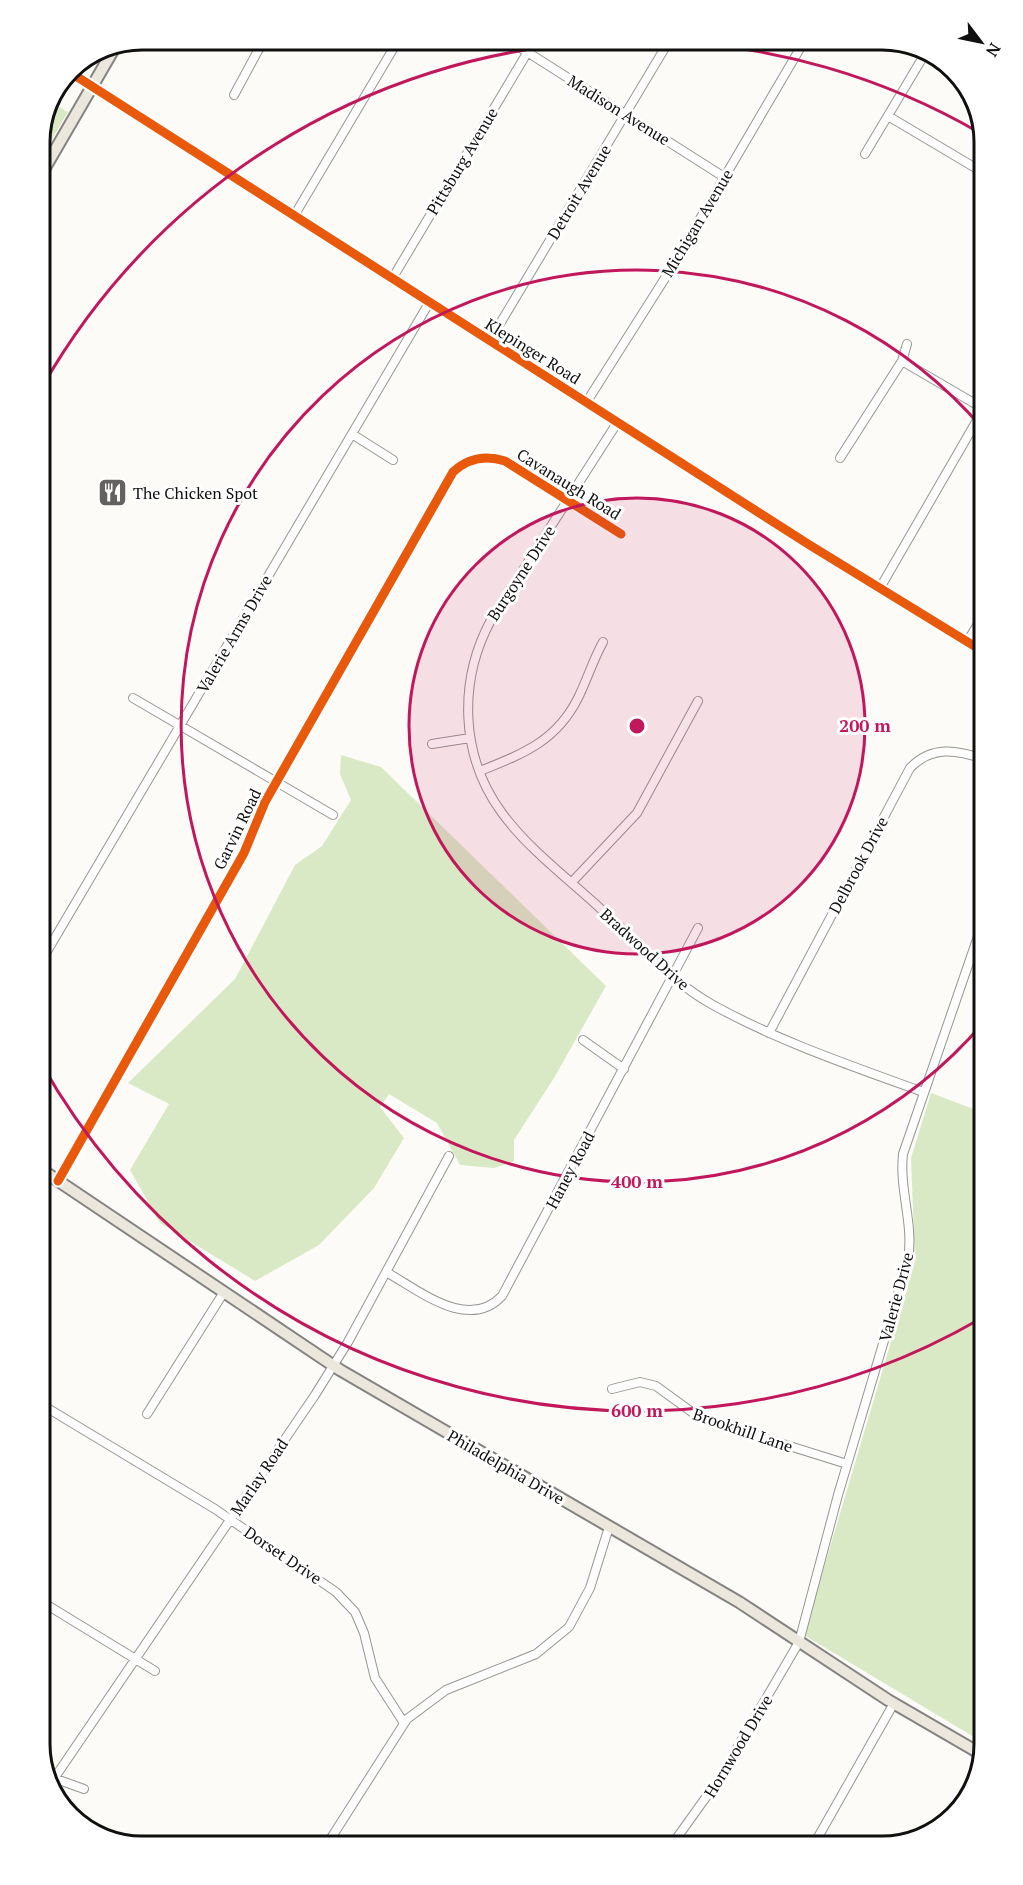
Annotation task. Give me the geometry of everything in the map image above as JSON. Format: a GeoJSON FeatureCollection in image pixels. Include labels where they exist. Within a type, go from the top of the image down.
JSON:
{"type":"FeatureCollection","features":[{"type":"Feature","properties":{"kind":"main road"},"geometry":{"type":"LineString","coordinates":[[50,159],[110,56]]}},
{"type":"Feature","properties":{"kind":"main road","name":"Philadelphia Drive"},"geometry":{"type":"LineString","coordinates":[[49,1175],[333,1365],[739,1602],[894,1703],[973,1750]]}},
{"type":"Feature","properties":{"kind":"street"},"geometry":{"type":"LineString","coordinates":[[234,95],[259,49]]}},
{"type":"Feature","properties":{"kind":"street"},"geometry":{"type":"LineString","coordinates":[[294,216],[393,49]]}},
{"type":"Feature","properties":{"kind":"street","name":"Madison Avenue"},"geometry":{"type":"LineString","coordinates":[[523,50],[724,177]]}},
{"type":"Feature","properties":{"kind":"street","name":"Detroit Avenue"},"geometry":{"type":"LineString","coordinates":[[489,342],[664,50]]}},
{"type":"Feature","properties":{"kind":"street","name":"Michigan Avenue"},"geometry":{"type":"LineString","coordinates":[[586,403],[799,50]]}},
{"type":"Feature","properties":{"kind":"street","name":"Pittsburg Avenue"},"geometry":{"type":"LineString","coordinates":[[392,279],[527,52]]}},
{"type":"Feature","properties":{"kind":"street"},"geometry":{"type":"LineString","coordinates":[[865,154],[922,59]]}},
{"type":"Feature","properties":{"kind":"street","name":"Klepinger Road"},"geometry":{"type":"LineString","coordinates":[[77,77],[489,342],[974,646]]}},
{"type":"Feature","properties":{"kind":"street"},"geometry":{"type":"LineString","coordinates":[[888,116],[974,167]]}},
{"type":"Feature","properties":{"kind":"street","name":"Valerie Arms Drive"},"geometry":{"type":"LineString","coordinates":[[49,947],[429,303]]}},
{"type":"Feature","properties":{"kind":"street"},"geometry":{"type":"LineString","coordinates":[[840,458],[902,361],[908,344]]}},
{"type":"Feature","properties":{"kind":"street"},"geometry":{"type":"LineString","coordinates":[[902,361],[974,403]]}},
{"type":"Feature","properties":{"kind":"street","name":"Burgoyne Drive"},"geometry":{"type":"LineString","coordinates":[[470,738],[468,696],[478,645],[491,620],[617,423]]}},
{"type":"Feature","properties":{"kind":"street"},"geometry":{"type":"LineString","coordinates":[[880,588],[974,426]]}},
{"type":"Feature","properties":{"kind":"street"},"geometry":{"type":"LineString","coordinates":[[351,434],[393,460]]}},
{"type":"Feature","properties":{"kind":"street","name":"Cavanaugh Road"},"geometry":{"type":"LineString","coordinates":[[442,490],[453,472],[462,464],[477,459],[492,458],[505,461],[621,534]]}},
{"type":"Feature","properties":{"kind":"street","name":"Garvin Road"},"geometry":{"type":"LineString","coordinates":[[58,1181],[244,853],[260,812],[276,782],[442,490]]}},
{"type":"Feature","properties":{"kind":"street"},"geometry":{"type":"LineString","coordinates":[[967,642],[974,630]]}},
{"type":"Feature","properties":{"kind":"street"},"geometry":{"type":"LineString","coordinates":[[480,771],[536,747],[551,734],[578,697],[603,642]]}},
{"type":"Feature","properties":{"kind":"street"},"geometry":{"type":"LineString","coordinates":[[133,698],[333,815]]}},
{"type":"Feature","properties":{"kind":"street"},"geometry":{"type":"LineString","coordinates":[[572,882],[637,813],[698,702]]}},
{"type":"Feature","properties":{"kind":"street"},"geometry":{"type":"LineString","coordinates":[[432,744],[470,738]]}},
{"type":"Feature","properties":{"kind":"street","name":"Bradwood Drive"},"geometry":{"type":"LineString","coordinates":[[470,738],[480,771],[493,798],[513,826],[672,977],[714,1005],[770,1033],[828,1058],[923,1092]]}},
{"type":"Feature","properties":{"kind":"street","name":"Delbrook Drive"},"geometry":{"type":"LineString","coordinates":[[770,1033],[903,777],[915,763],[938,752],[958,751],[974,756]]}},
{"type":"Feature","properties":{"kind":"street","name":"Haney Road"},"geometry":{"type":"LineString","coordinates":[[386,1272],[459,1310],[477,1311],[496,1303],[506,1292],[698,928]]}},
{"type":"Feature","properties":{"kind":"street","name":"Valerie Drive"},"geometry":{"type":"LineString","coordinates":[[799,1642],[847,1464],[908,1260],[909,1227],[901,1173],[907,1138],[974,947]]}},
{"type":"Feature","properties":{"kind":"street"},"geometry":{"type":"LineString","coordinates":[[583,1040],[624,1069]]}},
{"type":"Feature","properties":{"kind":"street","name":"Marlay Road"},"geometry":{"type":"LineString","coordinates":[[55,1772],[231,1520],[333,1365],[449,1156]]}},
{"type":"Feature","properties":{"kind":"street"},"geometry":{"type":"LineString","coordinates":[[147,1414],[224,1292]]}},
{"type":"Feature","properties":{"kind":"street","name":"Brookhill Lane"},"geometry":{"type":"LineString","coordinates":[[612,1389],[631,1383],[647,1383],[661,1389],[684,1409],[700,1418],[847,1464]]}},
{"type":"Feature","properties":{"kind":"street","name":"Dorset Drive"},"geometry":{"type":"LineString","coordinates":[[49,1409],[231,1520],[347,1602],[361,1623],[375,1678],[404,1723]]}},
{"type":"Feature","properties":{"kind":"street"},"geometry":{"type":"LineString","coordinates":[[333,1835],[404,1723],[419,1708],[446,1690],[528,1659],[558,1638],[584,1604],[609,1527]]}},
{"type":"Feature","properties":{"kind":"street"},"geometry":{"type":"LineString","coordinates":[[49,1606],[155,1671]]}},
{"type":"Feature","properties":{"kind":"street","name":"Hornwood Drive"},"geometry":{"type":"LineString","coordinates":[[678,1836],[719,1779],[799,1642]]}},
{"type":"Feature","properties":{"kind":"street"},"geometry":{"type":"LineString","coordinates":[[819,1836],[894,1703]]}},
{"type":"Feature","properties":{"kind":"street"},"geometry":{"type":"LineString","coordinates":[[59,1783],[84,1790]]}},
{"type":"Feature","properties":{"kind":"green space"},"geometry":{"type":"Polygon","coordinates":[[[57,106],[68,112],[50,142],[53,118],[57,106]]]}},
{"type":"Feature","properties":{"kind":"green space"},"geometry":{"type":"Polygon","coordinates":[[[341,755],[381,767],[606,986],[554,1078],[514,1140],[514,1161],[494,1168],[460,1165],[437,1123],[389,1094],[380,1107],[404,1138],[374,1188],[319,1245],[255,1281],[160,1223],[130,1170],[169,1104],[128,1083],[235,979],[295,865],[322,846],[351,800],[340,774],[341,755]]]}},
{"type":"Feature","properties":{"kind":"green space"},"geometry":{"type":"Polygon","coordinates":[[[931,1093],[974,1109],[974,1737],[804,1635],[915,1261],[911,1158],[931,1093]]]}},
{"type":"Feature","properties":{"kind":"cycle path"},"geometry":{"type":"LineString","coordinates":[[77,77],[808,544],[974,646]]}},
{"type":"Feature","properties":{"kind":"cycle path"},"geometry":{"type":"LineString","coordinates":[[58,1181],[244,853],[265,802],[453,472],[478,459],[491,458],[505,461],[621,534]]}},
{"type":"Feature","properties":{"kind":"place","name":"The Chicken Spot"},"geometry":{"type":"Point","coordinates":[112,493]}}]}
